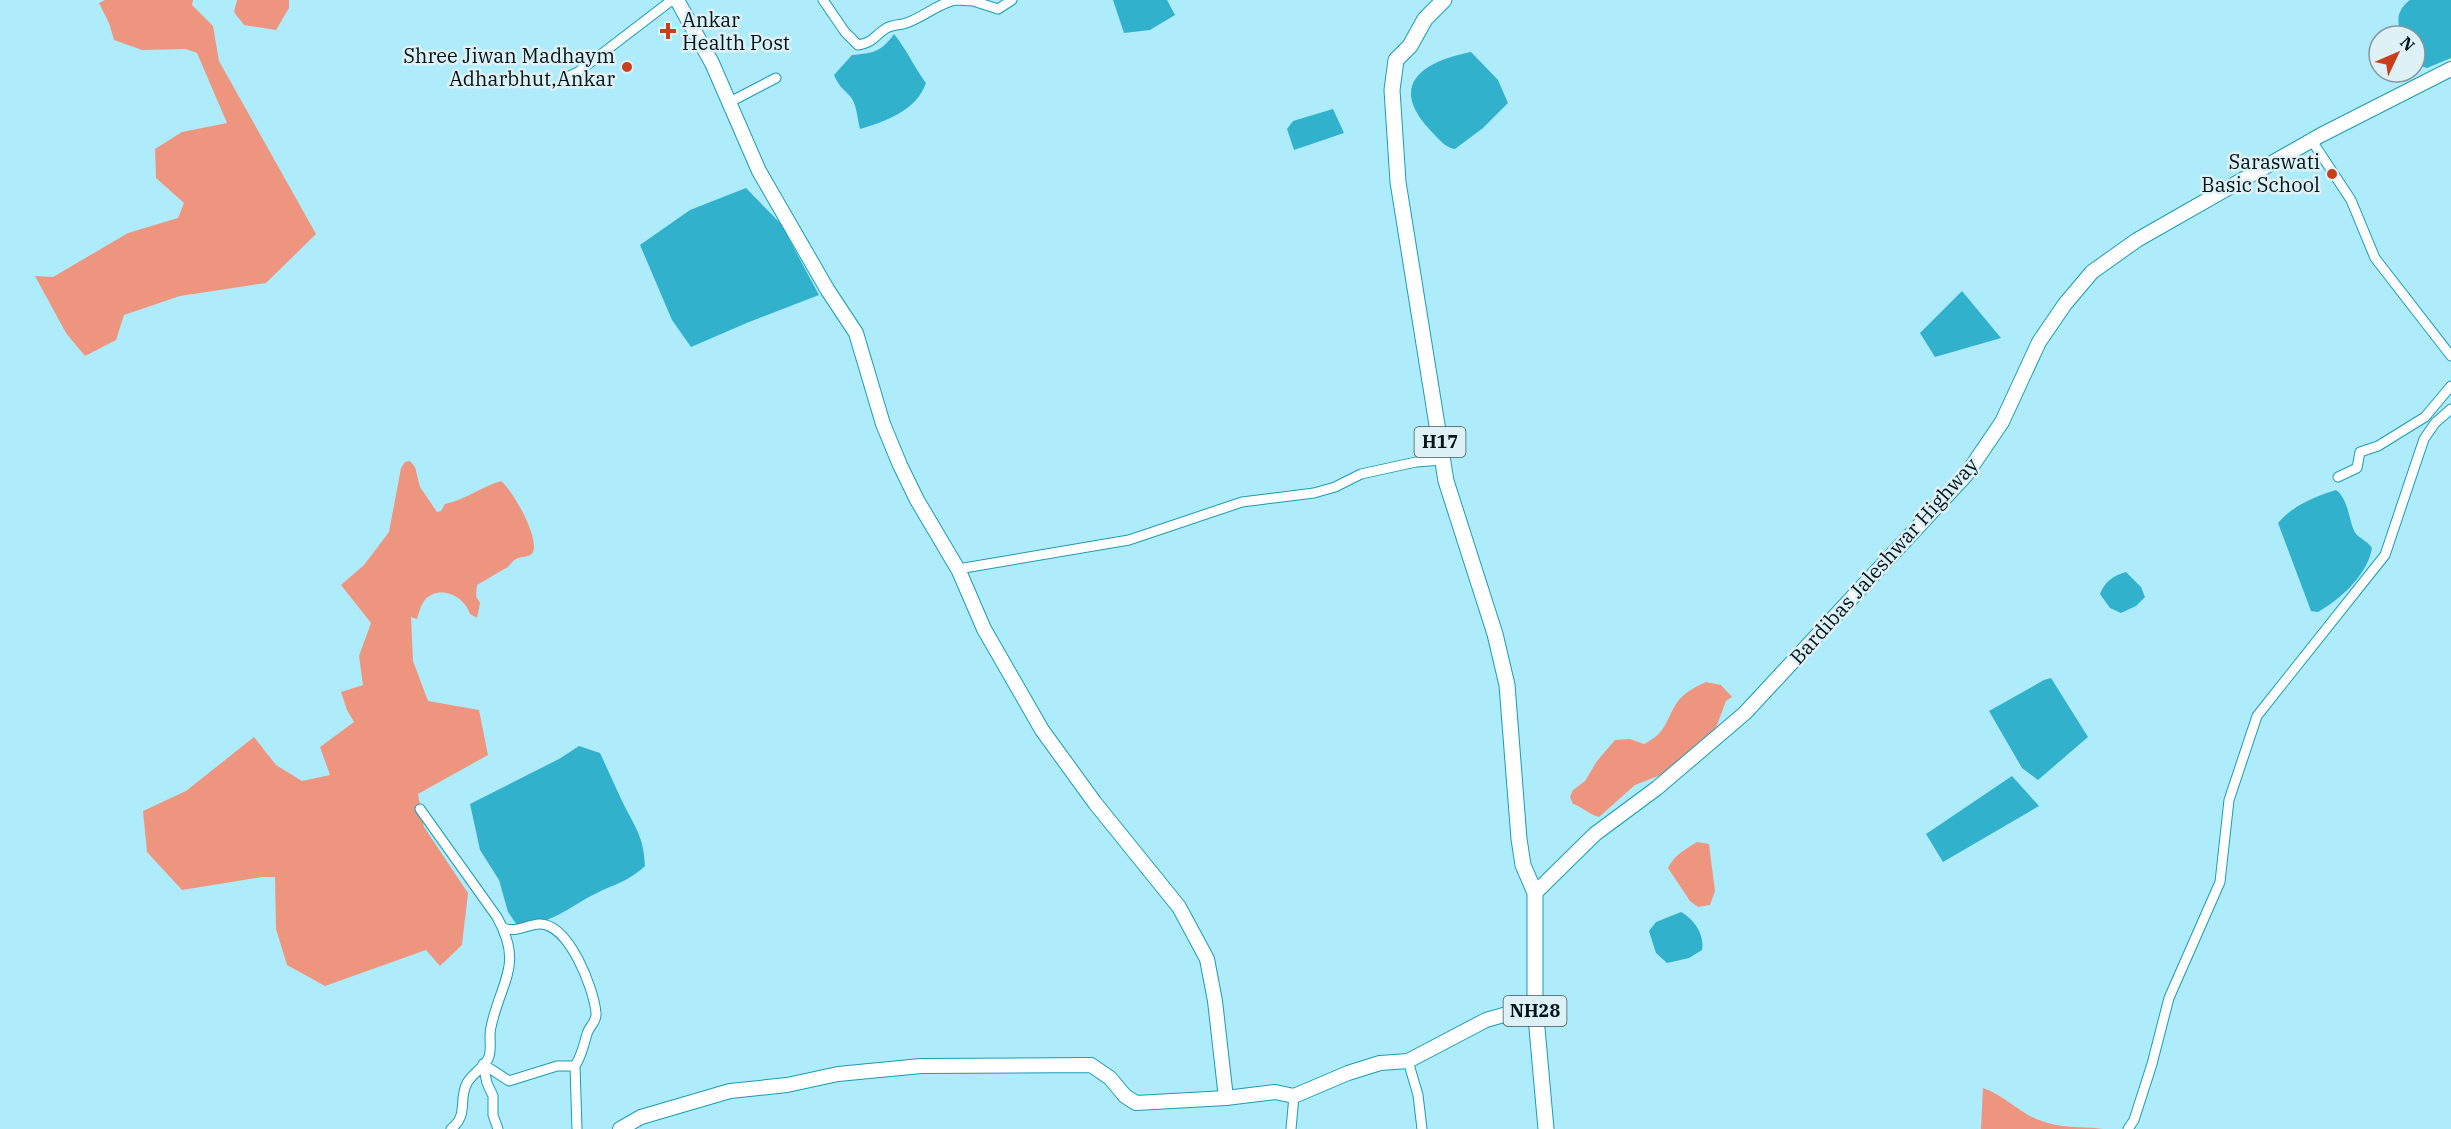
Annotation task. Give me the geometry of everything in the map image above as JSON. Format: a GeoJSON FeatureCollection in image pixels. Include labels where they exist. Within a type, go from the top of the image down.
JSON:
{"type":"FeatureCollection","features":[{"type":"Feature","properties":{"kind":"main road","name":"H17"},"geometry":{"type":"LineString","coordinates":[[1444,0],[1425,19],[1410,46],[1396,60],[1392,90],[1398,182],[1446,481],[1495,634],[1507,685],[1519,839],[1523,865],[1534,893]]}},
{"type":"Feature","properties":{"kind":"main road","name":"NH28"},"geometry":{"type":"LineString","coordinates":[[1534,893],[1535,1005],[1546,1129]]}},
{"type":"Feature","properties":{"kind":"street"},"geometry":{"type":"LineString","coordinates":[[823,0],[844,32],[858,45],[877,39],[884,30],[893,25],[914,20],[944,2],[973,1],[998,9],[1012,0]]}},
{"type":"Feature","properties":{"kind":"street"},"geometry":{"type":"LineString","coordinates":[[565,78],[578,72],[677,1],[712,63],[759,171],[826,289],[856,333],[883,424],[900,465],[917,500],[958,569],[984,629],[1042,730],[1095,803],[1179,907],[1207,959],[1215,1001],[1226,1098]]}},
{"type":"Feature","properties":{"kind":"street","name":"Bardibas Jaleshwar Highway"},"geometry":{"type":"LineString","coordinates":[[1534,893],[1595,834],[1657,788],[1745,713],[1960,482],[2002,422],[2039,342],[2065,304],[2092,272],[2137,240],[2312,141],[2451,69]]}},
{"type":"Feature","properties":{"kind":"street"},"geometry":{"type":"LineString","coordinates":[[728,103],[776,78]]}},
{"type":"Feature","properties":{"kind":"street"},"geometry":{"type":"LineString","coordinates":[[2312,141],[2351,201],[2376,258],[2451,356]]}},
{"type":"Feature","properties":{"kind":"street"},"geometry":{"type":"LineString","coordinates":[[2338,477],[2357,468],[2360,452],[2378,446],[2425,417],[2451,386]]}},
{"type":"Feature","properties":{"kind":"street"},"geometry":{"type":"LineString","coordinates":[[2128,1129],[2134,1120],[2152,1064],[2169,998],[2220,882],[2229,800],[2257,716],[2385,555],[2424,439],[2435,423],[2451,409]]}},
{"type":"Feature","properties":{"kind":"street"},"geometry":{"type":"LineString","coordinates":[[958,569],[1130,540],[1242,502],[1314,493],[1335,487],[1361,474],[1416,462],[1443,460]]}},
{"type":"Feature","properties":{"kind":"street"},"geometry":{"type":"LineString","coordinates":[[420,809],[487,901],[503,928],[511,964],[491,1026],[488,1059],[466,1085],[461,1119],[450,1129]]}},
{"type":"Feature","properties":{"kind":"street"},"geometry":{"type":"LineString","coordinates":[[503,928],[509,930],[541,924],[551,927],[569,942],[586,979],[597,1018],[587,1032],[583,1053],[575,1066],[577,1129]]}},
{"type":"Feature","properties":{"kind":"street"},"geometry":{"type":"LineString","coordinates":[[620,1129],[641,1117],[730,1091],[787,1085],[838,1074],[921,1066],[1090,1065],[1110,1078],[1125,1096],[1136,1103],[1226,1098],[1275,1092],[1294,1096],[1348,1073],[1380,1063],[1408,1061],[1486,1020],[1535,1005]]}},
{"type":"Feature","properties":{"kind":"street"},"geometry":{"type":"LineString","coordinates":[[1408,1061],[1418,1095],[1422,1129]]}},
{"type":"Feature","properties":{"kind":"street"},"geometry":{"type":"LineString","coordinates":[[483,1064],[509,1081],[556,1066],[575,1066]]}},
{"type":"Feature","properties":{"kind":"street"},"geometry":{"type":"LineString","coordinates":[[483,1064],[487,1083],[493,1096],[493,1115],[498,1129]]}},
{"type":"Feature","properties":{"kind":"street"},"geometry":{"type":"LineString","coordinates":[[1291,1129],[1294,1096]]}},
{"type":"Feature","properties":{"kind":"shaded area"},"geometry":{"type":"Polygon","coordinates":[[[105,0],[193,0],[192,5],[213,26],[219,61],[316,234],[266,283],[180,296],[124,315],[116,340],[85,356],[66,333],[35,276],[53,277],[128,233],[178,218],[184,203],[156,178],[155,149],[182,132],[227,123],[197,53],[186,49],[142,50],[114,40],[99,3],[105,0]]]}},
{"type":"Feature","properties":{"kind":"shaded area"},"geometry":{"type":"Polygon","coordinates":[[[237,0],[289,0],[289,8],[276,30],[244,25],[234,12],[237,0]]]}},
{"type":"Feature","properties":{"kind":"shaded area"},"geometry":{"type":"Polygon","coordinates":[[[410,461],[415,467],[420,487],[437,512],[441,511],[445,504],[501,481],[518,504],[529,525],[534,545],[533,552],[516,559],[477,585],[476,596],[480,603],[477,618],[470,614],[467,607],[456,597],[443,593],[430,596],[423,603],[417,619],[411,617],[413,661],[428,701],[479,710],[488,755],[418,794],[424,827],[468,893],[462,945],[440,966],[426,950],[325,986],[287,965],[276,929],[275,877],[182,890],[147,852],[143,811],[186,791],[254,737],[276,765],[302,781],[330,775],[320,747],[354,722],[341,692],[363,685],[359,656],[371,623],[341,585],[364,565],[389,532],[401,468],[405,462],[410,461]]]}},
{"type":"Feature","properties":{"kind":"shaded area"},"geometry":{"type":"Polygon","coordinates":[[[1706,682],[1721,685],[1732,697],[1726,701],[1714,733],[1694,747],[1671,771],[1635,785],[1599,817],[1573,804],[1570,797],[1573,790],[1585,781],[1597,761],[1615,740],[1630,739],[1644,744],[1651,740],[1664,727],[1682,697],[1706,682]]]}},
{"type":"Feature","properties":{"kind":"shaded area"},"geometry":{"type":"Polygon","coordinates":[[[1697,842],[1709,844],[1715,891],[1710,905],[1698,907],[1690,901],[1668,868],[1677,856],[1697,842]]]}},
{"type":"Feature","properties":{"kind":"shaded area"},"geometry":{"type":"Polygon","coordinates":[[[1983,1088],[2031,1117],[2047,1123],[2103,1129],[1981,1129],[1983,1088]]]}},
{"type":"Feature","properties":{"kind":"water"},"geometry":{"type":"Polygon","coordinates":[[[1113,0],[1167,0],[1175,15],[1150,30],[1124,33],[1113,0]]]}},
{"type":"Feature","properties":{"kind":"water"},"geometry":{"type":"Polygon","coordinates":[[[2410,0],[2451,0],[2451,58],[2427,68],[2427,24],[2399,24],[2400,12],[2410,0]]]}},
{"type":"Feature","properties":{"kind":"water"},"geometry":{"type":"Polygon","coordinates":[[[894,34],[926,83],[908,108],[890,118],[860,129],[854,102],[834,75],[852,55],[876,50],[885,45],[894,34]]]}},
{"type":"Feature","properties":{"kind":"water"},"geometry":{"type":"Polygon","coordinates":[[[1471,52],[1498,80],[1508,103],[1483,128],[1455,149],[1441,142],[1417,114],[1412,100],[1412,87],[1417,77],[1426,69],[1454,56],[1471,52]]]}},
{"type":"Feature","properties":{"kind":"water"},"geometry":{"type":"Polygon","coordinates":[[[1333,109],[1344,133],[1294,150],[1287,129],[1293,121],[1333,109]]]}},
{"type":"Feature","properties":{"kind":"water"},"geometry":{"type":"Polygon","coordinates":[[[746,188],[781,224],[819,295],[691,347],[672,320],[640,245],[690,210],[746,188]]]}},
{"type":"Feature","properties":{"kind":"water"},"geometry":{"type":"Polygon","coordinates":[[[1962,291],[2001,338],[1935,357],[1920,333],[1962,291]]]}},
{"type":"Feature","properties":{"kind":"water"},"geometry":{"type":"Polygon","coordinates":[[[2336,490],[2344,500],[2354,531],[2372,548],[2365,567],[2352,585],[2326,607],[2318,612],[2311,611],[2278,523],[2305,502],[2336,490]]]}},
{"type":"Feature","properties":{"kind":"water"},"geometry":{"type":"Polygon","coordinates":[[[2126,572],[2141,587],[2145,597],[2136,606],[2121,613],[2110,608],[2100,594],[2110,580],[2126,572]]]}},
{"type":"Feature","properties":{"kind":"water"},"geometry":{"type":"Polygon","coordinates":[[[2051,678],[2088,737],[2038,780],[2022,768],[1989,711],[2051,678]]]}},
{"type":"Feature","properties":{"kind":"water"},"geometry":{"type":"Polygon","coordinates":[[[579,746],[600,753],[640,836],[645,866],[625,880],[556,916],[537,923],[517,925],[508,912],[499,880],[480,850],[470,804],[559,759],[579,746]]]}},
{"type":"Feature","properties":{"kind":"water"},"geometry":{"type":"Polygon","coordinates":[[[2012,776],[2039,806],[1943,862],[1926,834],[2012,776]]]}},
{"type":"Feature","properties":{"kind":"water"},"geometry":{"type":"Polygon","coordinates":[[[1681,912],[1698,928],[1702,939],[1702,950],[1689,958],[1667,963],[1656,953],[1649,931],[1656,922],[1681,912]]]}},
{"type":"Feature","properties":{"kind":"place","name":"Ankar Health Post"},"geometry":{"type":"Point","coordinates":[668,31]}},
{"type":"Feature","properties":{"kind":"place","name":"Shree Jiwan Madhaym Adharbhut,Ankar"},"geometry":{"type":"Point","coordinates":[627,67]}},
{"type":"Feature","properties":{"kind":"place","name":"Saraswati Basic School"},"geometry":{"type":"Point","coordinates":[2332,174]}}]}
